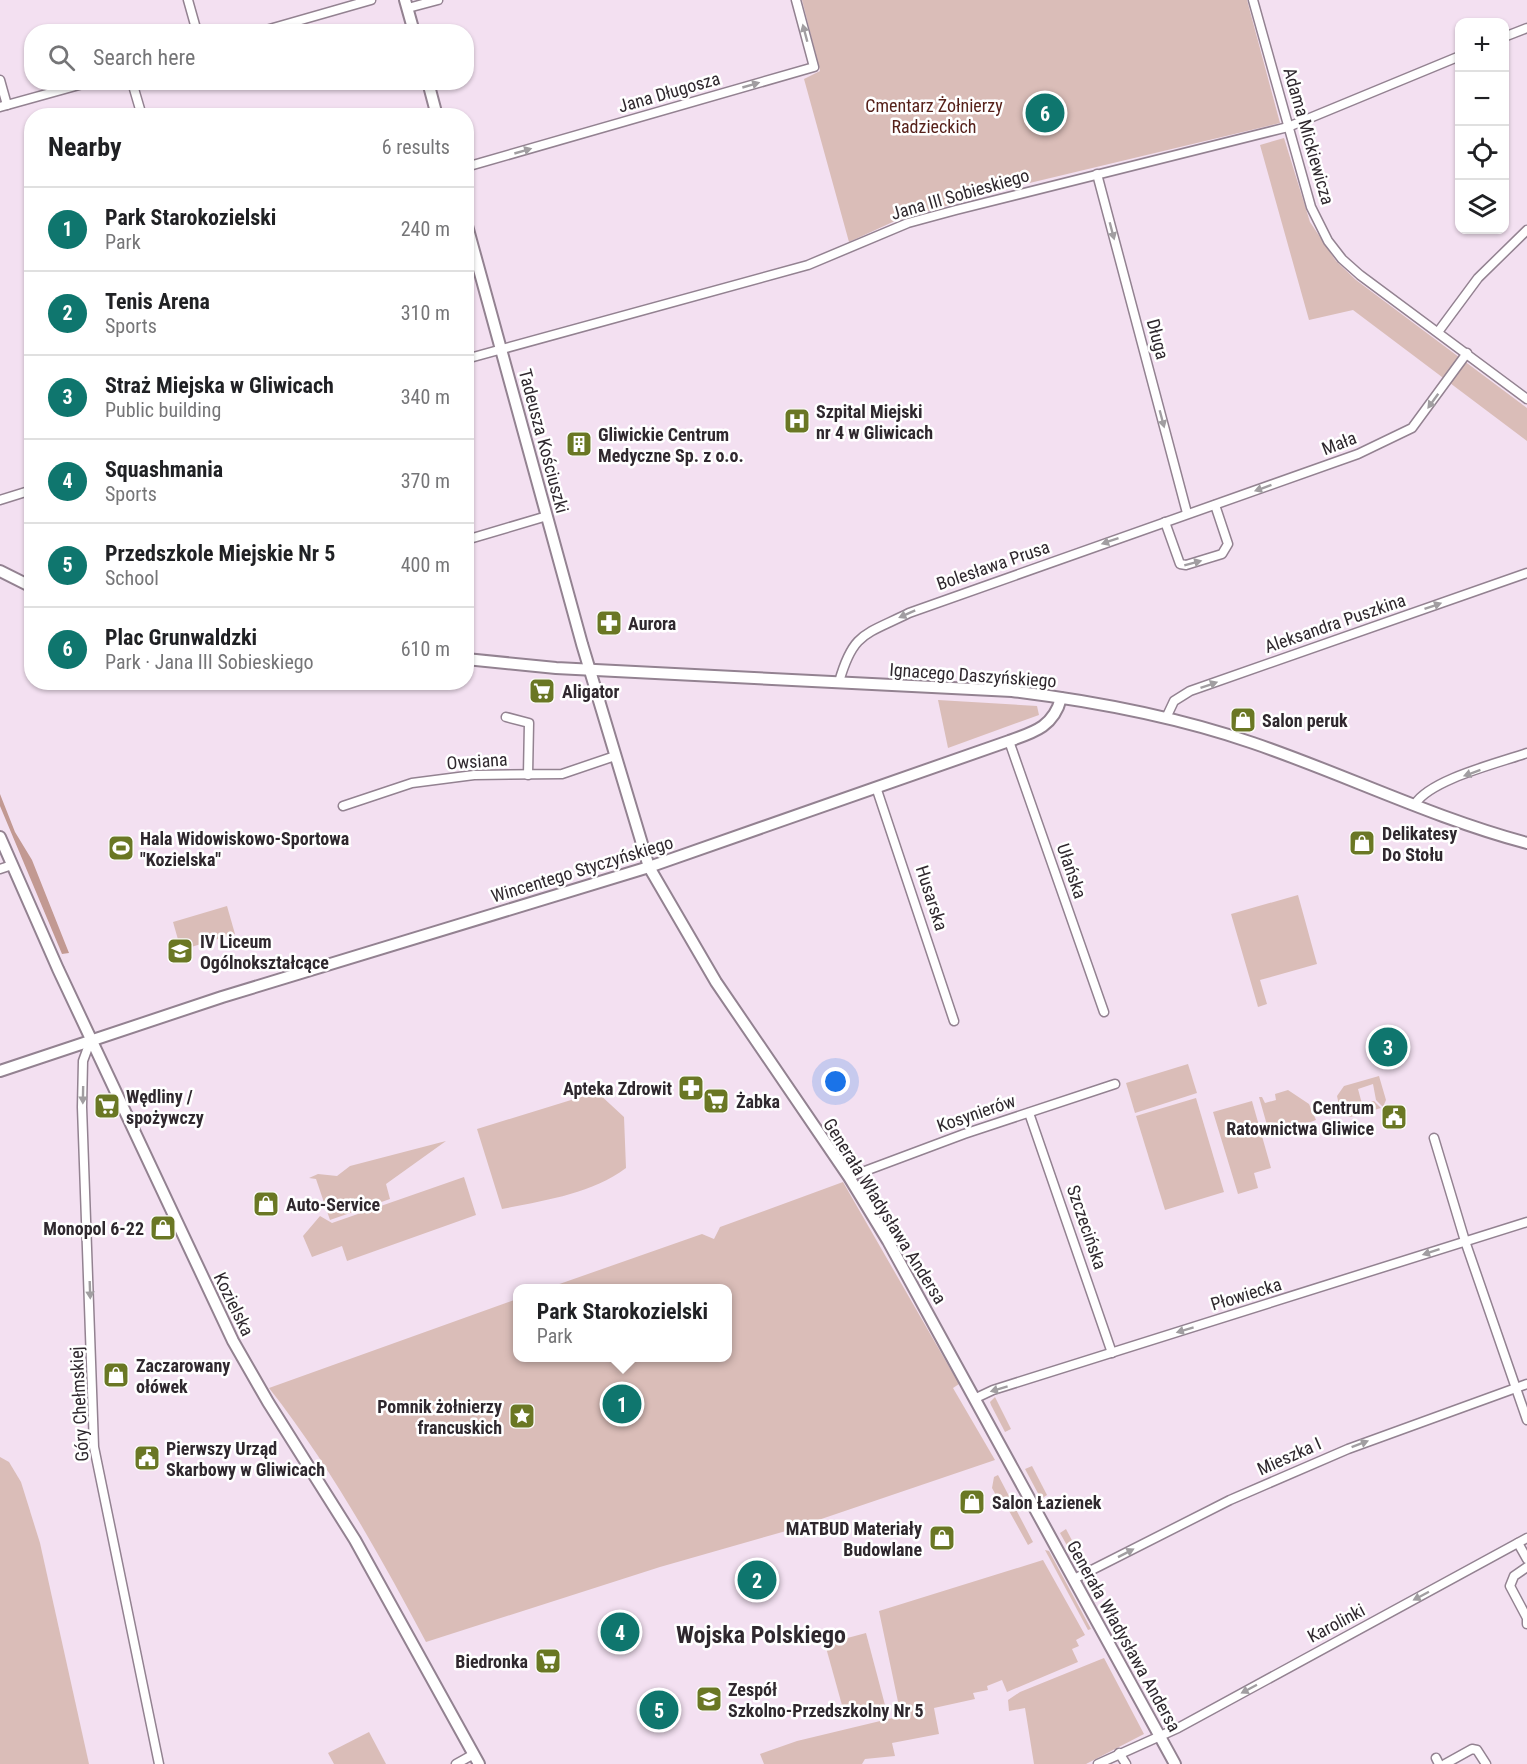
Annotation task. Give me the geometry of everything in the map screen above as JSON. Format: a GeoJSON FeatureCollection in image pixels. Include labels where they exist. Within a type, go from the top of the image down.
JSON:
{"type":"FeatureCollection","features":[{"type":"Feature","properties":{"kind":"street"},"geometry":{"type":"LineString","coordinates":[[188,0],[194,24]]}},
{"type":"Feature","properties":{"kind":"street"},"geometry":{"type":"LineString","coordinates":[[287,24],[372,0]]}},
{"type":"Feature","properties":{"kind":"street"},"geometry":{"type":"LineString","coordinates":[[412,24],[407,4],[438,0]]}},
{"type":"Feature","properties":{"kind":"street","name":"Jana Długosza"},"geometry":{"type":"LineString","coordinates":[[474,165],[814,67],[796,0]]}},
{"type":"Feature","properties":{"kind":"street","name":"Adama Mickiewicza"},"geometry":{"type":"LineString","coordinates":[[1253,0],[1311,207],[1328,241],[1342,259],[1360,275],[1527,399]]}},
{"type":"Feature","properties":{"kind":"street"},"geometry":{"type":"LineString","coordinates":[[1509,36],[1527,28]]}},
{"type":"Feature","properties":{"kind":"street","name":"Jana III Sobieskiego"},"geometry":{"type":"LineString","coordinates":[[474,357],[808,265],[909,223],[1097,174],[1288,128],[1455,58]]}},
{"type":"Feature","properties":{"kind":"street"},"geometry":{"type":"LineString","coordinates":[[0,80],[4,106],[61,90]]}},
{"type":"Feature","properties":{"kind":"street"},"geometry":{"type":"LineString","coordinates":[[134,90],[140,108]]}},
{"type":"Feature","properties":{"kind":"street"},"geometry":{"type":"LineString","coordinates":[[430,90],[435,108]]}},
{"type":"Feature","properties":{"kind":"street","name":"Długa"},"geometry":{"type":"LineString","coordinates":[[1097,174],[1187,513]]}},
{"type":"Feature","properties":{"kind":"street"},"geometry":{"type":"LineString","coordinates":[[1438,332],[1478,278],[1527,230]]}},
{"type":"Feature","properties":{"kind":"street","name":"Tadeusza Kościuszki"},"geometry":{"type":"LineString","coordinates":[[474,251],[590,670]]}},
{"type":"Feature","properties":{"kind":"street","name":"Mała"},"geometry":{"type":"LineString","coordinates":[[1187,513],[1358,454],[1403,434],[1421,417],[1467,353]]}},
{"type":"Feature","properties":{"kind":"street"},"geometry":{"type":"LineString","coordinates":[[0,500],[24,492]]}},
{"type":"Feature","properties":{"kind":"street"},"geometry":{"type":"LineString","coordinates":[[1166,522],[1180,564],[1186,565],[1222,554],[1228,544],[1215,505]]}},
{"type":"Feature","properties":{"kind":"street","name":"Bolesława Prusa"},"geometry":{"type":"LineString","coordinates":[[839,682],[851,647],[875,629],[937,602],[1187,513]]}},
{"type":"Feature","properties":{"kind":"street"},"geometry":{"type":"LineString","coordinates":[[474,538],[548,516]]}},
{"type":"Feature","properties":{"kind":"street"},"geometry":{"type":"LineString","coordinates":[[0,571],[24,582]]}},
{"type":"Feature","properties":{"kind":"street","name":"Aleksandra Puszkina"},"geometry":{"type":"LineString","coordinates":[[1166,718],[1174,701],[1190,691],[1527,573]]}},
{"type":"Feature","properties":{"kind":"street","name":"Ignacego Daszyńskiego"},"geometry":{"type":"LineString","coordinates":[[474,660],[590,670],[1012,691],[1061,698],[1166,718],[1252,743],[1527,843]]}},
{"type":"Feature","properties":{"kind":"street","name":"Generała Władysława Andersa"},"geometry":{"type":"LineString","coordinates":[[590,670],[649,867],[716,982],[849,1177],[976,1398],[1175,1764]]}},
{"type":"Feature","properties":{"kind":"street","name":"Wincentego Styczyńskiego"},"geometry":{"type":"LineString","coordinates":[[0,1071],[91,1038],[649,867],[1009,741],[1047,725],[1056,713],[1061,698]]}},
{"type":"Feature","properties":{"kind":"street"},"geometry":{"type":"LineString","coordinates":[[506,717],[529,723],[528,774]]}},
{"type":"Feature","properties":{"kind":"street","name":"Ułańska"},"geometry":{"type":"LineString","coordinates":[[1009,741],[1104,1012]]}},
{"type":"Feature","properties":{"kind":"street"},"geometry":{"type":"LineString","coordinates":[[1415,804],[1420,796],[1441,784],[1527,753]]}},
{"type":"Feature","properties":{"kind":"street","name":"Owsiana"},"geometry":{"type":"LineString","coordinates":[[343,806],[412,783],[474,775],[562,774],[615,756]]}},
{"type":"Feature","properties":{"kind":"street","name":"Husarska"},"geometry":{"type":"LineString","coordinates":[[876,786],[954,1021]]}},
{"type":"Feature","properties":{"kind":"street","name":"Kozielska"},"geometry":{"type":"LineString","coordinates":[[0,837],[91,1038],[244,1362],[355,1540],[476,1759]]}},
{"type":"Feature","properties":{"kind":"street"},"geometry":{"type":"LineString","coordinates":[[0,869],[12,865]]}},
{"type":"Feature","properties":{"kind":"street","name":"Góry Chełmskiej"},"geometry":{"type":"LineString","coordinates":[[91,1038],[83,1061],[82,1107],[94,1447],[159,1764]]}},
{"type":"Feature","properties":{"kind":"street","name":"Kosynierów"},"geometry":{"type":"LineString","coordinates":[[849,1177],[1115,1084]]}},
{"type":"Feature","properties":{"kind":"street","name":"Szczecińska"},"geometry":{"type":"LineString","coordinates":[[1029,1113],[1113,1353]]}},
{"type":"Feature","properties":{"kind":"street"},"geometry":{"type":"LineString","coordinates":[[1434,1138],[1465,1242],[1527,1420]]}},
{"type":"Feature","properties":{"kind":"street","name":"Płowiecka"},"geometry":{"type":"LineString","coordinates":[[976,1398],[1527,1222]]}},
{"type":"Feature","properties":{"kind":"street","name":"Mieszka I"},"geometry":{"type":"LineString","coordinates":[[1074,1579],[1230,1500],[1348,1449],[1527,1384]]}},
{"type":"Feature","properties":{"kind":"street","name":"Karolinki"},"geometry":{"type":"LineString","coordinates":[[1098,1764],[1178,1728],[1527,1538]]}},
{"type":"Feature","properties":{"kind":"street"},"geometry":{"type":"LineString","coordinates":[[1518,1543],[1527,1559]]}},
{"type":"Feature","properties":{"kind":"street"},"geometry":{"type":"LineString","coordinates":[[1527,1567],[1514,1576],[1510,1586],[1527,1618],[1527,1624]]}},
{"type":"Feature","properties":{"kind":"street"},"geometry":{"type":"LineString","coordinates":[[1445,1764],[1472,1749],[1478,1750],[1486,1764]]}},
{"type":"Feature","properties":{"kind":"street"},"geometry":{"type":"LineString","coordinates":[[1119,1753],[1126,1764]]}},
{"type":"Feature","properties":{"kind":"street"},"geometry":{"type":"LineString","coordinates":[[456,1764],[476,1759]]}},
{"type":"Feature","properties":{"kind":"green space","name":"Cmentarz Żołnierzy Radzieckich"},"geometry":{"type":"Polygon","coordinates":[[[802,0],[1247,0],[1280,123],[1000,190],[895,221],[849,242],[804,79],[820,71],[802,0]]]}},
{"type":"Feature","properties":{"kind":"green space"},"geometry":{"type":"Polygon","coordinates":[[[1284,138],[1310,222],[1336,261],[1356,280],[1527,408],[1527,441],[1353,310],[1309,320],[1260,145],[1284,138]]]}},
{"type":"Feature","properties":{"kind":"green space"},"geometry":{"type":"Polygon","coordinates":[[[938,700],[1037,706],[1039,715],[948,748],[938,700]]]}},
{"type":"Feature","properties":{"kind":"green space"},"geometry":{"type":"Polygon","coordinates":[[[1298,895],[1317,964],[1260,980],[1267,1004],[1258,1007],[1231,914],[1298,895]]]}},
{"type":"Feature","properties":{"kind":"green space"},"geometry":{"type":"Polygon","coordinates":[[[227,906],[235,934],[181,950],[173,922],[227,906]]]}},
{"type":"Feature","properties":{"kind":"green space"},"geometry":{"type":"Polygon","coordinates":[[[1188,1064],[1197,1093],[1135,1113],[1126,1083],[1188,1064]]]}},
{"type":"Feature","properties":{"kind":"green space"},"geometry":{"type":"Polygon","coordinates":[[[1379,1076],[1386,1100],[1383,1107],[1376,1100],[1373,1084],[1358,1089],[1362,1104],[1374,1101],[1381,1108],[1350,1117],[1341,1114],[1337,1096],[1344,1086],[1379,1076]]]}},
{"type":"Feature","properties":{"kind":"green space"},"geometry":{"type":"Polygon","coordinates":[[[1288,1090],[1309,1104],[1316,1120],[1297,1127],[1298,1131],[1281,1136],[1279,1130],[1269,1132],[1259,1097],[1262,1097],[1265,1103],[1276,1100],[1275,1094],[1288,1090]]]}},
{"type":"Feature","properties":{"kind":"green space"},"geometry":{"type":"Polygon","coordinates":[[[597,1092],[624,1117],[626,1168],[583,1190],[502,1209],[477,1129],[597,1092]]]}},
{"type":"Feature","properties":{"kind":"green space"},"geometry":{"type":"Polygon","coordinates":[[[1196,1098],[1224,1192],[1165,1210],[1136,1116],[1196,1098]]]}},
{"type":"Feature","properties":{"kind":"green space"},"geometry":{"type":"Polygon","coordinates":[[[1252,1101],[1271,1168],[1254,1173],[1258,1188],[1238,1194],[1213,1112],[1252,1101]]]}},
{"type":"Feature","properties":{"kind":"green space"},"geometry":{"type":"Polygon","coordinates":[[[446,1141],[386,1184],[390,1199],[330,1220],[316,1179],[309,1178],[318,1174],[337,1176],[350,1166],[446,1141]]]}},
{"type":"Feature","properties":{"kind":"green space"},"geometry":{"type":"Polygon","coordinates":[[[464,1177],[476,1215],[347,1261],[342,1246],[312,1257],[303,1236],[320,1216],[332,1223],[464,1177]]]}},
{"type":"Feature","properties":{"kind":"green space"},"geometry":{"type":"Polygon","coordinates":[[[843,1182],[959,1384],[953,1388],[995,1460],[786,1531],[660,1567],[426,1642],[334,1480],[269,1388],[513,1300],[513,1362],[732,1362],[732,1284],[559,1284],[702,1234],[714,1239],[720,1227],[843,1182]]]}},
{"type":"Feature","properties":{"kind":"green space"},"geometry":{"type":"Polygon","coordinates":[[[995,1397],[1011,1429],[1005,1432],[990,1402],[995,1397]]]}},
{"type":"Feature","properties":{"kind":"green space"},"geometry":{"type":"Polygon","coordinates":[[[0,1457],[9,1462],[21,1482],[40,1543],[89,1764],[0,1764],[0,1457]]]}},
{"type":"Feature","properties":{"kind":"green space"},"geometry":{"type":"Polygon","coordinates":[[[1032,1466],[1047,1495],[1041,1499],[1025,1469],[1032,1466]]]}},
{"type":"Feature","properties":{"kind":"green space"},"geometry":{"type":"Polygon","coordinates":[[[998,1475],[1033,1542],[1028,1545],[1003,1500],[998,1499],[992,1488],[994,1477],[998,1475]]]}},
{"type":"Feature","properties":{"kind":"green space"},"geometry":{"type":"Polygon","coordinates":[[[1066,1529],[1086,1567],[1078,1565],[1060,1533],[1066,1529]]]}},
{"type":"Feature","properties":{"kind":"green space"},"geometry":{"type":"Polygon","coordinates":[[[1045,1550],[1049,1551],[1091,1629],[1088,1630],[1045,1550]]]}},
{"type":"Feature","properties":{"kind":"green space"},"geometry":{"type":"Polygon","coordinates":[[[1043,1560],[1085,1635],[1076,1640],[1079,1646],[1072,1649],[1078,1662],[1007,1692],[1002,1680],[987,1686],[988,1690],[973,1693],[975,1699],[934,1708],[939,1734],[892,1743],[895,1756],[865,1759],[862,1764],[764,1764],[760,1754],[797,1741],[901,1716],[879,1611],[1043,1560]]]}},
{"type":"Feature","properties":{"kind":"green space"},"geometry":{"type":"Polygon","coordinates":[[[866,1633],[885,1705],[845,1716],[825,1644],[866,1633]]]}},
{"type":"Feature","properties":{"kind":"green space"},"geometry":{"type":"Polygon","coordinates":[[[1104,1658],[1144,1734],[1086,1764],[1034,1764],[1025,1708],[1009,1711],[1008,1700],[1020,1692],[1104,1658]]]}},
{"type":"Feature","properties":{"kind":"green space"},"geometry":{"type":"Polygon","coordinates":[[[369,1732],[386,1764],[334,1764],[328,1753],[369,1732]]]}},
{"type":"Feature","properties":{"kind":"shaded area"},"geometry":{"type":"Polygon","coordinates":[[[0,794],[15,832],[32,860],[69,953],[62,954],[0,806],[0,794]]]}},
{"type":"Feature","properties":{"kind":"place","name":"Plac Grunwaldzki"},"geometry":{"type":"Point","coordinates":[1045,113]}},
{"type":"Feature","properties":{"kind":"place","name":"Szpital Miejski nr 4 w Gliwicach"},"geometry":{"type":"Point","coordinates":[797,421]}},
{"type":"Feature","properties":{"kind":"place","name":"Gliwickie Centrum Medyczne Sp. z o.o."},"geometry":{"type":"Point","coordinates":[579,444]}},
{"type":"Feature","properties":{"kind":"place","name":"Aurora"},"geometry":{"type":"Point","coordinates":[609,623]}},
{"type":"Feature","properties":{"kind":"place","name":"Aligator"},"geometry":{"type":"Point","coordinates":[542,691]}},
{"type":"Feature","properties":{"kind":"place","name":"Salon peruk"},"geometry":{"type":"Point","coordinates":[1243,720]}},
{"type":"Feature","properties":{"kind":"place","name":"Delikatesy Do Stołu"},"geometry":{"type":"Point","coordinates":[1362,843]}},
{"type":"Feature","properties":{"kind":"place","name":"Hala Widowiskowo-Sportowa \"Kozielska\""},"geometry":{"type":"Point","coordinates":[121,848]}},
{"type":"Feature","properties":{"kind":"place","name":"IV Liceum Ogólnokształcące"},"geometry":{"type":"Point","coordinates":[180,951]}},
{"type":"Feature","properties":{"kind":"place","name":"Straż Miejska w Gliwicach"},"geometry":{"type":"Point","coordinates":[1388,1047]}},
{"type":"Feature","properties":{"kind":"place","name":"Apteka Zdrowit"},"geometry":{"type":"Point","coordinates":[691,1088]}},
{"type":"Feature","properties":{"kind":"place","name":"Żabka"},"geometry":{"type":"Point","coordinates":[716,1101]}},
{"type":"Feature","properties":{"kind":"place","name":"Wędliny / spożywczy"},"geometry":{"type":"Point","coordinates":[107,1106]}},
{"type":"Feature","properties":{"kind":"place","name":"Centrum Ratownictwa Gliwice"},"geometry":{"type":"Point","coordinates":[1394,1117]}},
{"type":"Feature","properties":{"kind":"place","name":"Auto-Service"},"geometry":{"type":"Point","coordinates":[266,1204]}},
{"type":"Feature","properties":{"kind":"place","name":"Monopol 6-22"},"geometry":{"type":"Point","coordinates":[163,1228]}},
{"type":"Feature","properties":{"kind":"place","name":"Zaczarowany ołówek"},"geometry":{"type":"Point","coordinates":[116,1375]}},
{"type":"Feature","properties":{"kind":"place","name":"Park Starokozielski"},"geometry":{"type":"Point","coordinates":[622,1404]}},
{"type":"Feature","properties":{"kind":"place","name":"Pomnik żołnierzy francuskich"},"geometry":{"type":"Point","coordinates":[522,1416]}},
{"type":"Feature","properties":{"kind":"place","name":"Pierwszy Urząd Skarbowy w Gliwicach"},"geometry":{"type":"Point","coordinates":[147,1458]}},
{"type":"Feature","properties":{"kind":"place","name":"Salon Łazienek"},"geometry":{"type":"Point","coordinates":[972,1502]}},
{"type":"Feature","properties":{"kind":"place","name":"MATBUD Materiały Budowlane"},"geometry":{"type":"Point","coordinates":[942,1538]}},
{"type":"Feature","properties":{"kind":"place","name":"Tenis Arena"},"geometry":{"type":"Point","coordinates":[757,1580]}},
{"type":"Feature","properties":{"kind":"place","name":"Squashmania"},"geometry":{"type":"Point","coordinates":[620,1632]}},
{"type":"Feature","properties":{"kind":"place","name":"Biedronka"},"geometry":{"type":"Point","coordinates":[548,1661]}},
{"type":"Feature","properties":{"kind":"place","name":"Zespół Szkolno-Przedszkolny Nr 5"},"geometry":{"type":"Point","coordinates":[709,1699]}},
{"type":"Feature","properties":{"kind":"place","name":"Przedszkole Miejskie Nr 5"},"geometry":{"type":"Point","coordinates":[659,1710]}},
{"type":"Feature","properties":{"kind":"district","name":"Wojska Polskiego"},"geometry":{"type":"Point","coordinates":[761,1635]}}]}
